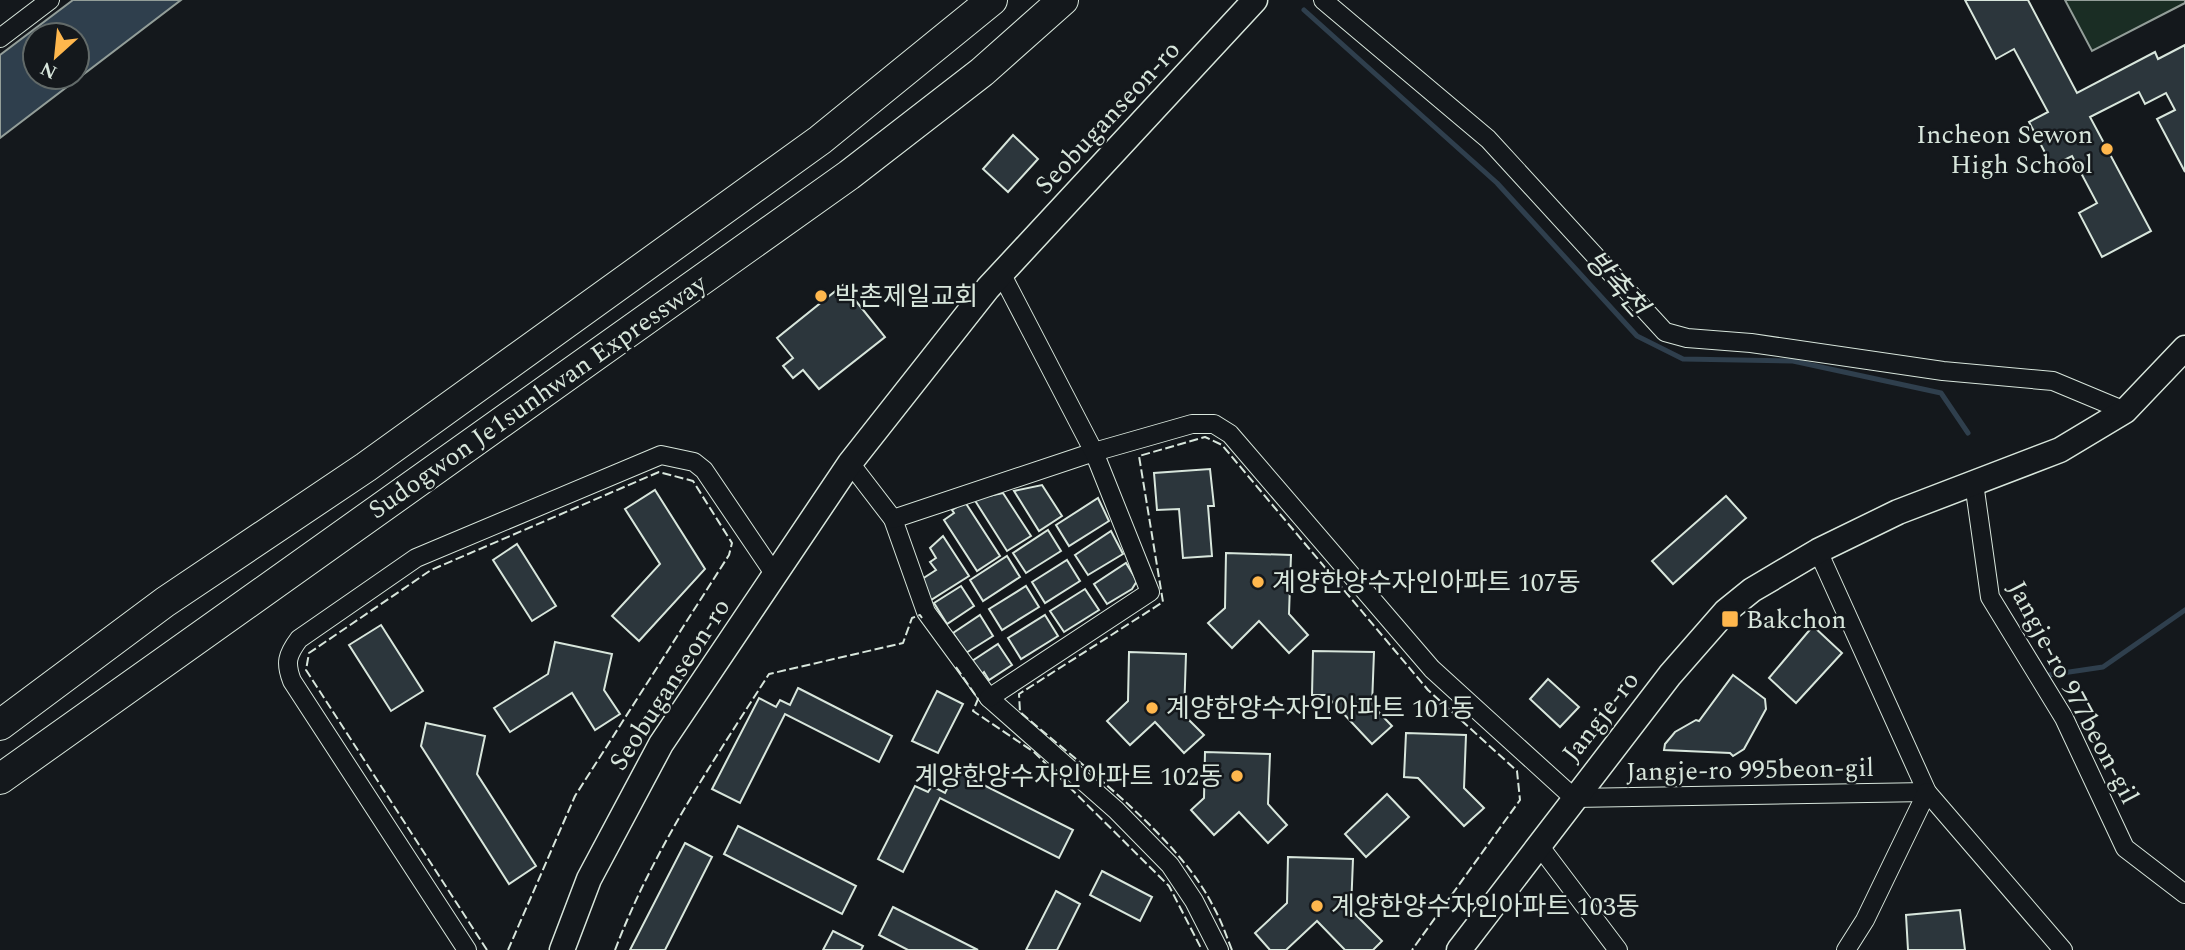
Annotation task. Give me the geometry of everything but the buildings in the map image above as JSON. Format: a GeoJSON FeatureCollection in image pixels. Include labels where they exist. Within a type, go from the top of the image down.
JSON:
{"type":"FeatureCollection","features":[{"type":"Feature","properties":{"kind":"highway","name":"Sudogwon Je1sunhwan Expressway"},"geometry":{"type":"LineString","coordinates":[[0,725],[165,602],[366,467],[820,140],[992,0]]}},
{"type":"Feature","properties":{"kind":"highway","name":"Sudogwon Je1sunhwan Expressway"},"geometry":{"type":"LineString","coordinates":[[0,779],[849,175],[982,72],[1063,0]]}},
{"type":"Feature","properties":{"kind":"street"},"geometry":{"type":"LineString","coordinates":[[0,38],[50,0]]}},
{"type":"Feature","properties":{"kind":"street","name":"Seobuganseon-ro"},"geometry":{"type":"LineString","coordinates":[[562,950],[589,878],[662,744],[850,463],[1001,274],[1255,0]]}},
{"type":"Feature","properties":{"kind":"street"},"geometry":{"type":"LineString","coordinates":[[1323,0],[1488,139],[1665,332],[1687,338],[1751,343],[1943,370],[2053,381],[2125,411]]}},
{"type":"Feature","properties":{"kind":"street"},"geometry":{"type":"LineString","coordinates":[[989,698],[1150,592],[1094,452],[1001,274]]}},
{"type":"Feature","properties":{"kind":"street","name":"Jangje-ro"},"geometry":{"type":"LineString","coordinates":[[1465,947],[1538,844],[1670,675],[1726,611],[1752,590],[1818,551],[1898,512],[2060,450],[2125,411],[2185,348]]}},
{"type":"Feature","properties":{"kind":"street"},"geometry":{"type":"LineString","coordinates":[[893,519],[1094,452],[1192,425],[1214,424],[1230,434],[1432,669],[1574,798]]}},
{"type":"Feature","properties":{"kind":"street"},"geometry":{"type":"LineString","coordinates":[[467,950],[292,681],[286,665],[289,653],[299,639],[416,558],[661,455],[694,462],[704,470],[775,575]]}},
{"type":"Feature","properties":{"kind":"street"},"geometry":{"type":"LineString","coordinates":[[850,463],[893,519],[926,612],[989,698],[1116,810],[1170,865],[1194,901],[1219,950]]}},
{"type":"Feature","properties":{"kind":"street","name":"Jangje-ro 977beon-gil"},"geometry":{"type":"LineString","coordinates":[[1974,483],[1990,597],[2064,718],[2125,848],[2185,894]]}},
{"type":"Feature","properties":{"kind":"street"},"geometry":{"type":"LineString","coordinates":[[1818,551],[1927,792],[2063,950]]}},
{"type":"Feature","properties":{"kind":"street"},"geometry":{"type":"LineString","coordinates":[[1846,950],[1865,920],[1927,792]]}},
{"type":"Feature","properties":{"kind":"street","name":"Jangje-ro 995beon-gil"},"geometry":{"type":"LineString","coordinates":[[1574,798],[1927,792]]}},
{"type":"Feature","properties":{"kind":"street"},"geometry":{"type":"LineString","coordinates":[[1538,844],[1618,950]]}},
{"type":"Feature","properties":{"kind":"green space"},"geometry":{"type":"Polygon","coordinates":[[[2065,0],[2185,0],[2185,3],[2092,51],[2065,0]]]}},
{"type":"Feature","properties":{"kind":"water"},"geometry":{"type":"Polygon","coordinates":[[[73,0],[181,0],[91,69],[91,21],[45,21],[73,0]]]}},
{"type":"Feature","properties":{"kind":"water"},"geometry":{"type":"Polygon","coordinates":[[[21,39],[21,91],[62,91],[0,138],[0,55],[21,39]]]}},
{"type":"Feature","properties":{"kind":"waterway","name":"방축천"},"geometry":{"type":"LineString","coordinates":[[1304,10],[1497,183],[1637,336],[1683,359],[1793,361],[1941,393],[1968,433]]}},
{"type":"Feature","properties":{"kind":"waterway","name":"방축천"},"geometry":{"type":"LineString","coordinates":[[2049,675],[2103,667],[2185,610]]}},
{"type":"Feature","properties":{"kind":"fence"},"geometry":{"type":"LineString","coordinates":[[1232,950],[1213,906],[1177,853],[1126,802],[1020,712],[1019,694],[1163,602],[1139,456],[1205,437],[1222,445],[1428,690],[1517,771],[1520,800],[1412,950]]}},
{"type":"Feature","properties":{"kind":"fence"},"geometry":{"type":"LineString","coordinates":[[487,950],[306,670],[309,653],[431,570],[659,472],[693,481],[732,543],[729,555],[575,796],[508,950]]}},
{"type":"Feature","properties":{"kind":"fence"},"geometry":{"type":"LineString","coordinates":[[615,950],[665,842],[769,674],[903,643],[912,618],[920,615],[922,618]]}},
{"type":"Feature","properties":{"kind":"fence"},"geometry":{"type":"LineString","coordinates":[[956,667],[978,699],[973,711],[1034,752],[1169,886],[1202,950]]}},
{"type":"Feature","properties":{"kind":"place","name":"Incheon Sewon High School"},"geometry":{"type":"Point","coordinates":[2107,149]}},
{"type":"Feature","properties":{"kind":"place","name":"박촌제일교회"},"geometry":{"type":"Point","coordinates":[821,296]}},
{"type":"Feature","properties":{"kind":"place","name":"계양한양수자인아파트 107동"},"geometry":{"type":"Point","coordinates":[1258,582]}},
{"type":"Feature","properties":{"kind":"place","name":"Bakchon"},"geometry":{"type":"Point","coordinates":[1730,619]}},
{"type":"Feature","properties":{"kind":"place","name":"계양한양수자인아파트 101동"},"geometry":{"type":"Point","coordinates":[1152,708]}},
{"type":"Feature","properties":{"kind":"place","name":"계양한양수자인아파트 102동"},"geometry":{"type":"Point","coordinates":[1237,776]}},
{"type":"Feature","properties":{"kind":"place","name":"계양한양수자인아파트 103동"},"geometry":{"type":"Point","coordinates":[1317,906]}}]}
